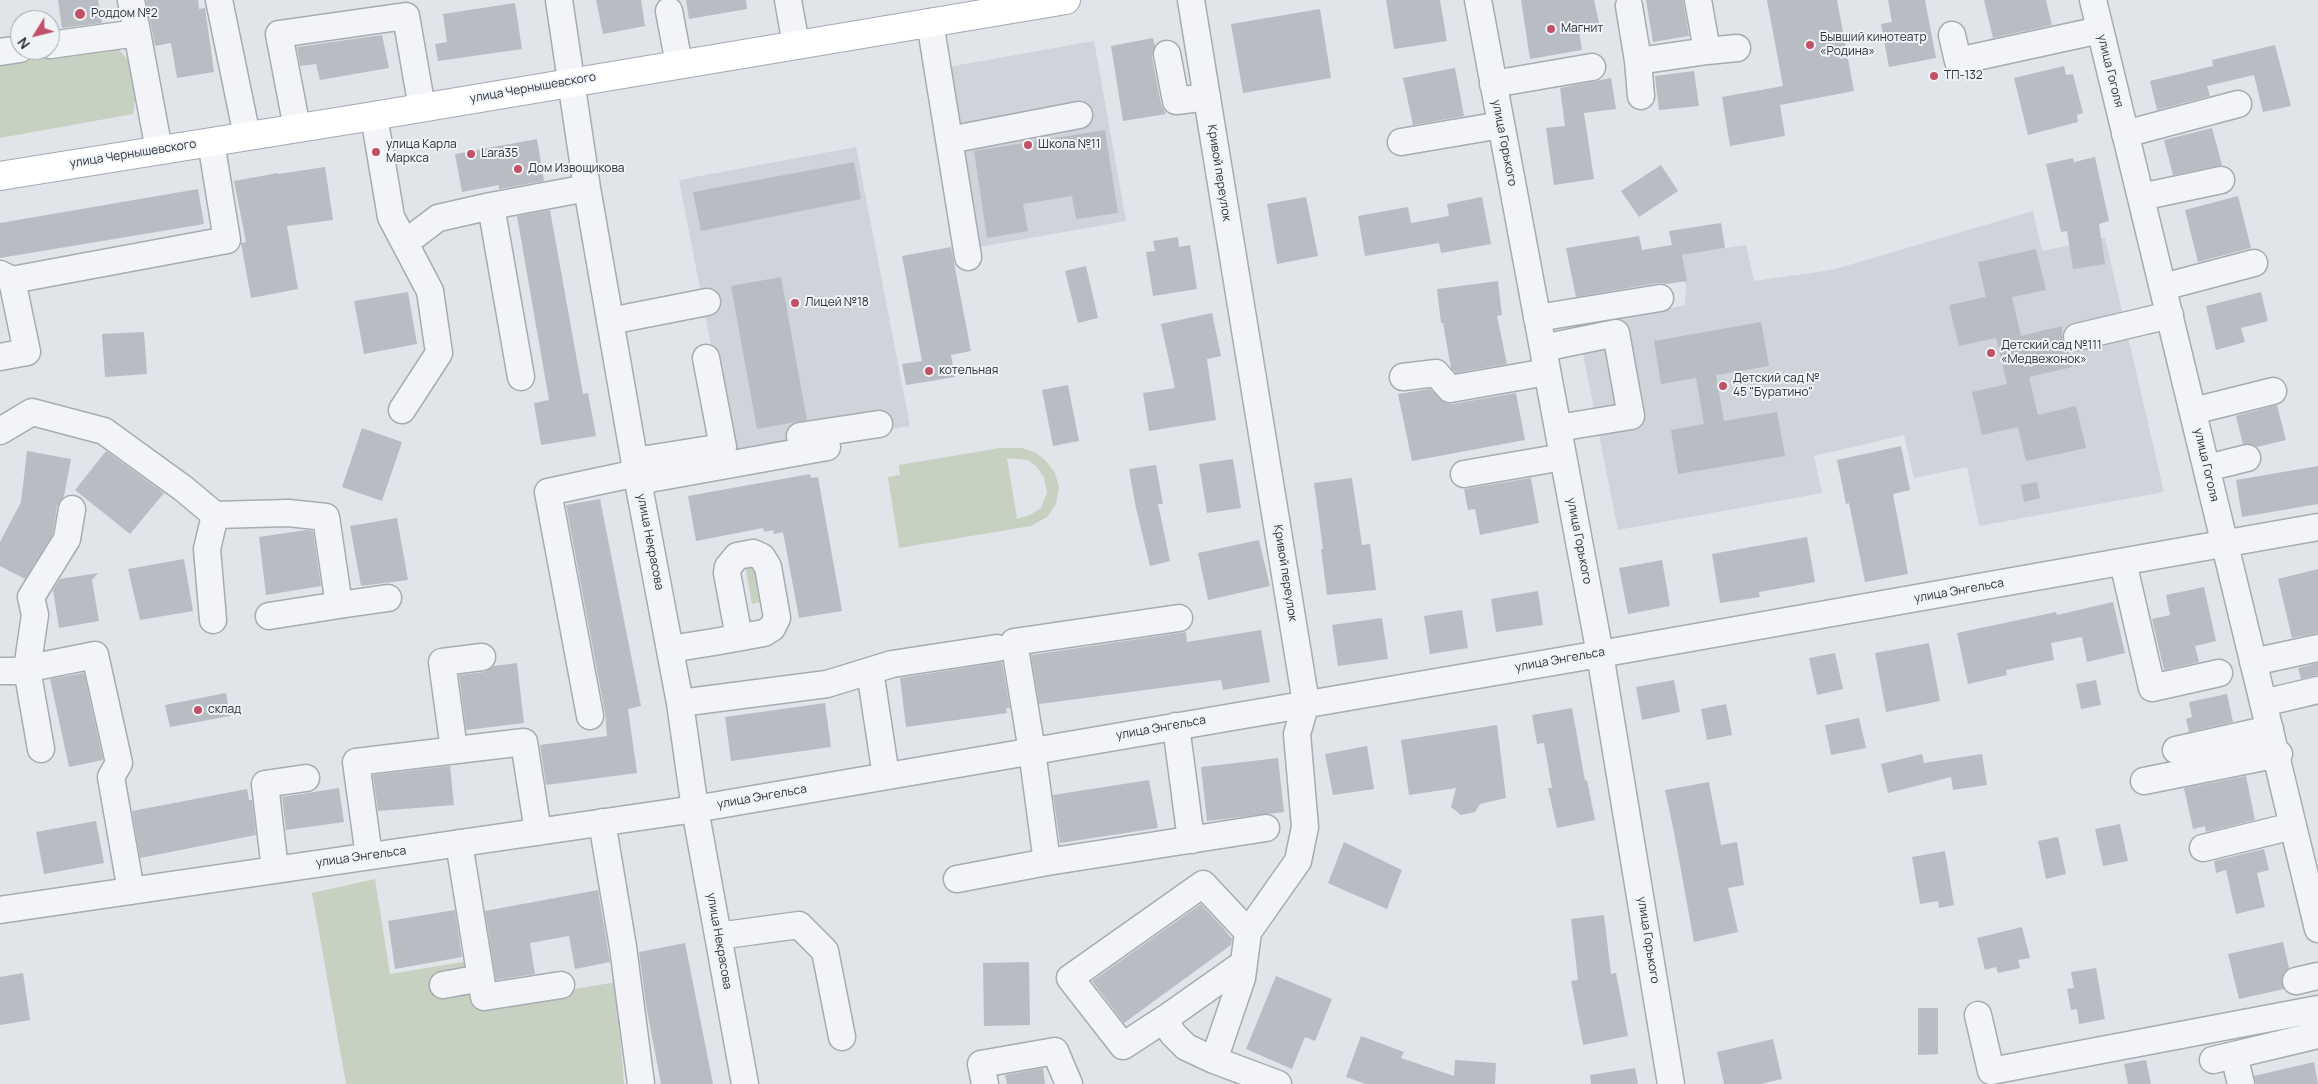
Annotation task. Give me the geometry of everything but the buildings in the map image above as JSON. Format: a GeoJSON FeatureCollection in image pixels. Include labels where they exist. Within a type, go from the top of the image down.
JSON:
{"type":"FeatureCollection","features":[{"type":"Feature","properties":{"kind":"main road","name":"улица Чернышевского"},"geometry":{"type":"LineString","coordinates":[[0,176],[374,116],[1066,0]]}},
{"type":"Feature","properties":{"kind":"street"},"geometry":{"type":"LineString","coordinates":[[131,0],[159,150]]}},
{"type":"Feature","properties":{"kind":"street"},"geometry":{"type":"LineString","coordinates":[[219,0],[247,136]]}},
{"type":"Feature","properties":{"kind":"street","name":"улица Некрасова"},"geometry":{"type":"LineString","coordinates":[[558,0],[572,82],[574,114],[636,472],[680,704],[695,808],[745,1084]]}},
{"type":"Feature","properties":{"kind":"street"},"geometry":{"type":"LineString","coordinates":[[788,0],[796,44]]}},
{"type":"Feature","properties":{"kind":"street","name":"Кривой переулок"},"geometry":{"type":"LineString","coordinates":[[1191,0],[1306,704],[1297,734],[1305,827],[1298,861],[1248,932],[1242,978],[1214,1060]]}},
{"type":"Feature","properties":{"kind":"street","name":"улица Горького"},"geometry":{"type":"LineString","coordinates":[[1478,0],[1600,654],[1671,1084]]}},
{"type":"Feature","properties":{"kind":"street"},"geometry":{"type":"LineString","coordinates":[[1698,0],[1706,51]]}},
{"type":"Feature","properties":{"kind":"street","name":"улица Гоголя"},"geometry":{"type":"LineString","coordinates":[[2093,0],[2293,826],[2312,878],[2318,929]]}},
{"type":"Feature","properties":{"kind":"street"},"geometry":{"type":"LineString","coordinates":[[1629,6],[1638,61],[1641,96]]}},
{"type":"Feature","properties":{"kind":"street"},"geometry":{"type":"LineString","coordinates":[[669,11],[679,64]]}},
{"type":"Feature","properties":{"kind":"street"},"geometry":{"type":"LineString","coordinates":[[297,128],[279,34],[406,16],[422,108]]}},
{"type":"Feature","properties":{"kind":"street"},"geometry":{"type":"LineString","coordinates":[[930,22],[968,257]]}},
{"type":"Feature","properties":{"kind":"street"},"geometry":{"type":"LineString","coordinates":[[1952,35],[1958,61],[2100,30]]}},
{"type":"Feature","properties":{"kind":"street"},"geometry":{"type":"LineString","coordinates":[[60,44],[137,33]]}},
{"type":"Feature","properties":{"kind":"street"},"geometry":{"type":"LineString","coordinates":[[1638,61],[1736,48]]}},
{"type":"Feature","properties":{"kind":"street"},"geometry":{"type":"LineString","coordinates":[[1167,54],[1176,101],[1207,97]]}},
{"type":"Feature","properties":{"kind":"street"},"geometry":{"type":"LineString","coordinates":[[1493,84],[1592,67]]}},
{"type":"Feature","properties":{"kind":"street"},"geometry":{"type":"LineString","coordinates":[[2125,134],[2238,104]]}},
{"type":"Feature","properties":{"kind":"street"},"geometry":{"type":"LineString","coordinates":[[949,140],[1079,115]]}},
{"type":"Feature","properties":{"kind":"street"},"geometry":{"type":"LineString","coordinates":[[374,116],[391,217],[430,291],[439,353],[402,410]]}},
{"type":"Feature","properties":{"kind":"street"},"geometry":{"type":"LineString","coordinates":[[1401,142],[1501,126]]}},
{"type":"Feature","properties":{"kind":"street"},"geometry":{"type":"LineString","coordinates":[[0,357],[27,352],[6,277],[227,240],[210,142]]}},
{"type":"Feature","properties":{"kind":"street"},"geometry":{"type":"LineString","coordinates":[[2141,197],[2221,180]]}},
{"type":"Feature","properties":{"kind":"street"},"geometry":{"type":"LineString","coordinates":[[405,243],[438,218],[587,188]]}},
{"type":"Feature","properties":{"kind":"street"},"geometry":{"type":"LineString","coordinates":[[491,206],[521,377]]}},
{"type":"Feature","properties":{"kind":"street"},"geometry":{"type":"LineString","coordinates":[[2163,287],[2254,264]]}},
{"type":"Feature","properties":{"kind":"street"},"geometry":{"type":"LineString","coordinates":[[1537,318],[1660,298]]}},
{"type":"Feature","properties":{"kind":"street"},"geometry":{"type":"LineString","coordinates":[[610,321],[707,302]]}},
{"type":"Feature","properties":{"kind":"street"},"geometry":{"type":"LineString","coordinates":[[2077,338],[2170,315]]}},
{"type":"Feature","properties":{"kind":"street"},"geometry":{"type":"LineString","coordinates":[[1403,377],[1436,373],[1450,389],[1545,360],[1616,333],[1631,416],[1558,428]]}},
{"type":"Feature","properties":{"kind":"street"},"geometry":{"type":"LineString","coordinates":[[706,358],[723,447]]}},
{"type":"Feature","properties":{"kind":"street"},"geometry":{"type":"LineString","coordinates":[[2193,411],[2273,391]]}},
{"type":"Feature","properties":{"kind":"street"},"geometry":{"type":"LineString","coordinates":[[0,431],[32,412],[104,431],[215,514],[288,513],[326,517],[339,606]]}},
{"type":"Feature","properties":{"kind":"street"},"geometry":{"type":"LineString","coordinates":[[590,716],[548,492],[636,472],[723,447],[879,424]]}},
{"type":"Feature","properties":{"kind":"street"},"geometry":{"type":"LineString","coordinates":[[636,472],[827,447]]}},
{"type":"Feature","properties":{"kind":"street"},"geometry":{"type":"LineString","coordinates":[[1464,474],[1563,457]]}},
{"type":"Feature","properties":{"kind":"street"},"geometry":{"type":"LineString","coordinates":[[2206,468],[2247,458]]}},
{"type":"Feature","properties":{"kind":"street"},"geometry":{"type":"LineString","coordinates":[[41,749],[27,669],[35,614],[31,597],[67,539],[72,509]]}},
{"type":"Feature","properties":{"kind":"street"},"geometry":{"type":"LineString","coordinates":[[213,620],[207,549],[215,514]]}},
{"type":"Feature","properties":{"kind":"street","name":"улица Энгельса"},"geometry":{"type":"LineString","coordinates":[[0,910],[695,808],[1600,654],[2318,527]]}},
{"type":"Feature","properties":{"kind":"street"},"geometry":{"type":"LineString","coordinates":[[2123,562],[2152,688],[2219,673]]}},
{"type":"Feature","properties":{"kind":"street"},"geometry":{"type":"LineString","coordinates":[[269,616],[388,598]]}},
{"type":"Feature","properties":{"kind":"street"},"geometry":{"type":"LineString","coordinates":[[1047,862],[1032,751],[1014,642],[1179,618]]}},
{"type":"Feature","properties":{"kind":"street"},"geometry":{"type":"LineString","coordinates":[[670,649],[739,637]]}},
{"type":"Feature","properties":{"kind":"street"},"geometry":{"type":"LineString","coordinates":[[680,704],[827,684],[892,664],[998,648]]}},
{"type":"Feature","properties":{"kind":"street"},"geometry":{"type":"LineString","coordinates":[[2254,662],[2318,648]]}},
{"type":"Feature","properties":{"kind":"street"},"geometry":{"type":"LineString","coordinates":[[0,671],[27,669],[96,655],[119,763],[111,777],[131,891]]}},
{"type":"Feature","properties":{"kind":"street"},"geometry":{"type":"LineString","coordinates":[[454,750],[442,662],[482,657]]}},
{"type":"Feature","properties":{"kind":"street"},"geometry":{"type":"LineString","coordinates":[[870,671],[886,776]]}},
{"type":"Feature","properties":{"kind":"street"},"geometry":{"type":"LineString","coordinates":[[2263,702],[2318,690]]}},
{"type":"Feature","properties":{"kind":"street"},"geometry":{"type":"LineString","coordinates":[[1176,726],[1190,840]]}},
{"type":"Feature","properties":{"kind":"street"},"geometry":{"type":"LineString","coordinates":[[2176,750],[2270,729]]}},
{"type":"Feature","properties":{"kind":"street"},"geometry":{"type":"LineString","coordinates":[[369,856],[356,762],[524,742],[538,832]]}},
{"type":"Feature","properties":{"kind":"street"},"geometry":{"type":"LineString","coordinates":[[2144,782],[2277,755]]}},
{"type":"Feature","properties":{"kind":"street"},"geometry":{"type":"LineString","coordinates":[[275,870],[265,784],[306,778]]}},
{"type":"Feature","properties":{"kind":"street"},"geometry":{"type":"LineString","coordinates":[[602,822],[624,947],[641,1084]]}},
{"type":"Feature","properties":{"kind":"street"},"geometry":{"type":"LineString","coordinates":[[2202,848],[2293,826]]}},
{"type":"Feature","properties":{"kind":"street"},"geometry":{"type":"LineString","coordinates":[[957,879],[1047,862],[1266,828]]}},
{"type":"Feature","properties":{"kind":"street"},"geometry":{"type":"LineString","coordinates":[[459,843],[484,997],[560,985]]}},
{"type":"Feature","properties":{"kind":"street"},"geometry":{"type":"LineString","coordinates":[[1244,963],[1123,1046],[1070,978],[1203,884],[1248,932]]}},
{"type":"Feature","properties":{"kind":"street"},"geometry":{"type":"LineString","coordinates":[[718,936],[799,925],[824,951],[842,1037]]}},
{"type":"Feature","properties":{"kind":"street"},"geometry":{"type":"LineString","coordinates":[[443,985],[481,978]]}},
{"type":"Feature","properties":{"kind":"street"},"geometry":{"type":"LineString","coordinates":[[1978,1015],[1991,1071],[2318,1009]]}},
{"type":"Feature","properties":{"kind":"street"},"geometry":{"type":"LineString","coordinates":[[1166,1018],[1172,1033],[1186,1047],[1214,1060],[1278,1084]]}},
{"type":"Feature","properties":{"kind":"street"},"geometry":{"type":"LineString","coordinates":[[2241,1084],[2223,1057],[2318,1035]]}},
{"type":"Feature","properties":{"kind":"street"},"geometry":{"type":"LineString","coordinates":[[985,1084],[981,1064],[1055,1051],[1069,1084]]}},
{"type":"Feature","properties":{"kind":"shaded area","name":"Школа №11"},"geometry":{"type":"Polygon","coordinates":[[[1094,41],[1126,221],[963,250],[931,70],[1094,41]]]}},
{"type":"Feature","properties":{"kind":"shaded area","name":"Лицей №18"},"geometry":{"type":"Polygon","coordinates":[[[856,147],[910,426],[732,453],[679,180],[856,147]]]}},
{"type":"Feature","properties":{"kind":"shaded area"},"geometry":{"type":"Polygon","coordinates":[[[2033,211],[2042,251],[2105,238],[2164,492],[1979,526],[1967,467],[1914,478],[1904,435],[1814,456],[1822,493],[1618,530],[1578,329],[1685,305],[1686,286],[1682,255],[1746,245],[1754,281],[1832,270],[2033,211]]]}},
{"type":"Feature","properties":{"kind":"green space"},"geometry":{"type":"Polygon","coordinates":[[[114,44],[128,60],[137,85],[133,114],[0,138],[0,57],[10,55],[10,60],[60,60],[60,48],[114,44]]]}},
{"type":"Feature","properties":{"kind":"green space"},"geometry":{"type":"Polygon","coordinates":[[[1000,448],[1022,448],[1035,452],[1045,460],[1055,473],[1059,487],[1056,504],[1047,517],[1031,526],[899,548],[888,477],[900,475],[899,465],[1000,448]],[[1007,458],[1017,519],[1030,515],[1041,508],[1047,493],[1044,477],[1036,466],[1027,460],[1007,458]]]}},
{"type":"Feature","properties":{"kind":"green space"},"geometry":{"type":"Polygon","coordinates":[[[744,560],[756,561],[765,601],[752,604],[744,560]]]}},
{"type":"Feature","properties":{"kind":"green space"},"geometry":{"type":"Polygon","coordinates":[[[375,879],[390,974],[481,959],[506,1001],[616,982],[624,1084],[346,1084],[312,893],[375,879]]]}},
{"type":"Feature","properties":{"kind":"place","name":"Роддом №2"},"geometry":{"type":"Point","coordinates":[80,14]}},
{"type":"Feature","properties":{"kind":"place","name":"Магнит"},"geometry":{"type":"Point","coordinates":[1551,29]}},
{"type":"Feature","properties":{"kind":"place","name":"Бывший кинотеатр «Родина»"},"geometry":{"type":"Point","coordinates":[1810,45]}},
{"type":"Feature","properties":{"kind":"place","name":"ТП-132"},"geometry":{"type":"Point","coordinates":[1934,76]}},
{"type":"Feature","properties":{"kind":"place","name":"Школа №11"},"geometry":{"type":"Point","coordinates":[1028,145]}},
{"type":"Feature","properties":{"kind":"place","name":"улица Карла Маркса"},"geometry":{"type":"Point","coordinates":[376,152]}},
{"type":"Feature","properties":{"kind":"place","name":"Lara35"},"geometry":{"type":"Point","coordinates":[471,154]}},
{"type":"Feature","properties":{"kind":"place","name":"Дом Извощикова"},"geometry":{"type":"Point","coordinates":[518,169]}},
{"type":"Feature","properties":{"kind":"place","name":"Лицей №18"},"geometry":{"type":"Point","coordinates":[795,303]}},
{"type":"Feature","properties":{"kind":"place","name":"Детский сад №111 «Медвежонок»"},"geometry":{"type":"Point","coordinates":[1991,353]}},
{"type":"Feature","properties":{"kind":"place","name":"котельная"},"geometry":{"type":"Point","coordinates":[929,371]}},
{"type":"Feature","properties":{"kind":"place","name":"Детский сад № 45 \"Буратино\""},"geometry":{"type":"Point","coordinates":[1723,386]}},
{"type":"Feature","properties":{"kind":"place","name":"склад"},"geometry":{"type":"Point","coordinates":[198,710]}}]}
